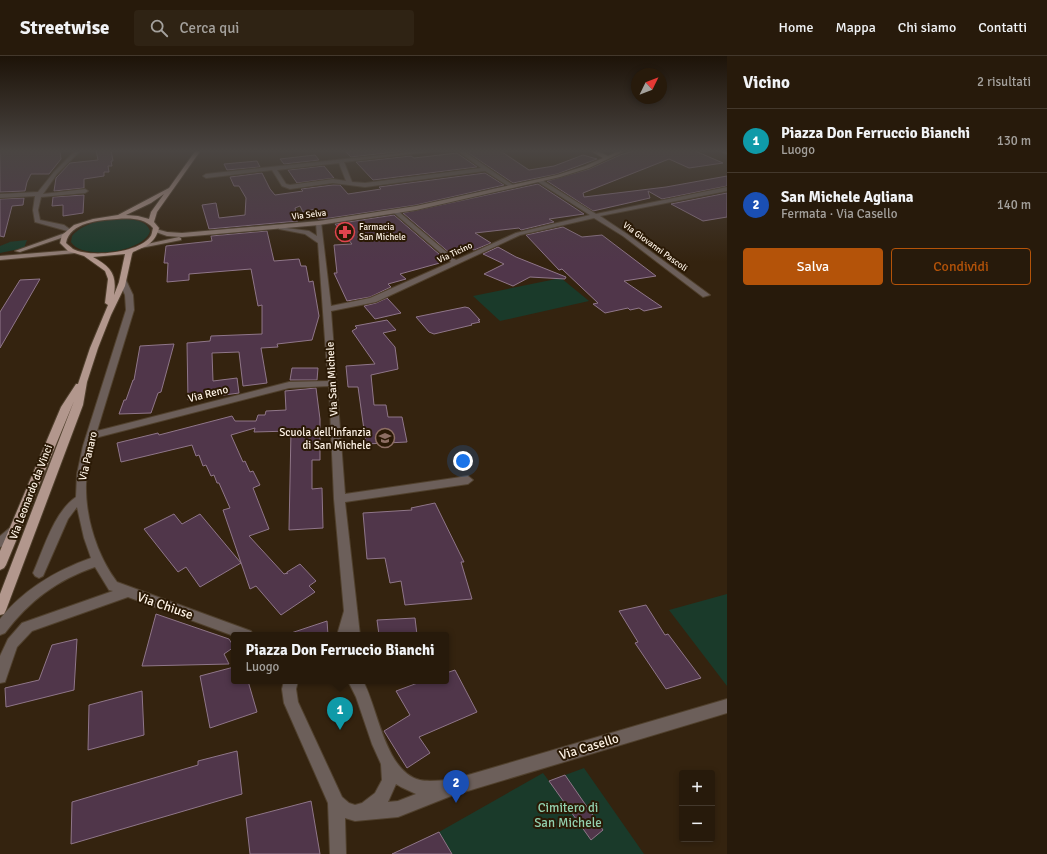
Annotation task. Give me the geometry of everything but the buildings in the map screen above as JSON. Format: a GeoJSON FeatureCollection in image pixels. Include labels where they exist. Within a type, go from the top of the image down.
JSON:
{"type":"FeatureCollection","features":[{"type":"Feature","properties":{"kind":"main road"},"geometry":{"type":"LineString","coordinates":[[117,217],[149,202],[171,187]]}},
{"type":"Feature","properties":{"kind":"main road"},"geometry":{"type":"LineString","coordinates":[[151,223],[154,212],[172,187]]}},
{"type":"Feature","properties":{"kind":"main road","name":"Via Selva"},"geometry":{"type":"LineString","coordinates":[[156,231],[167,234],[182,235],[281,228],[396,212],[512,187]]}},
{"type":"Feature","properties":{"kind":"main road"},"geometry":{"type":"LineString","coordinates":[[0,257],[27,249],[67,233],[82,224],[98,219],[117,217],[137,218],[151,223],[156,231],[152,238],[141,246],[131,250],[111,254],[86,255],[66,248],[63,243],[67,233]]}},
{"type":"Feature","properties":{"kind":"main road","name":"Via Selva"},"geometry":{"type":"LineString","coordinates":[[141,246],[165,241],[273,228]]}},
{"type":"Feature","properties":{"kind":"main road","name":"Via Leonardo da Vinci"},"geometry":{"type":"LineString","coordinates":[[0,610],[78,405],[82,383],[107,315],[123,282],[125,262],[131,250]]}},
{"type":"Feature","properties":{"kind":"main road"},"geometry":{"type":"LineString","coordinates":[[0,257],[74,252]]}},
{"type":"Feature","properties":{"kind":"main road","name":"Via Leonardo da Vinci"},"geometry":{"type":"LineString","coordinates":[[86,255],[102,264],[110,273],[113,282],[107,315]]}},
{"type":"Feature","properties":{"kind":"main road","name":"Via Leonardo da Vinci"},"geometry":{"type":"LineString","coordinates":[[0,565],[66,407],[82,383]]}},
{"type":"Feature","properties":{"kind":"street"},"geometry":{"type":"LineString","coordinates":[[44,187],[38,195],[35,212],[37,221],[44,224],[63,226],[82,224]]}},
{"type":"Feature","properties":{"kind":"street"},"geometry":{"type":"LineString","coordinates":[[549,187],[592,216]]}},
{"type":"Feature","properties":{"kind":"street","name":"Via Ticino"},"geometry":{"type":"LineString","coordinates":[[328,309],[373,300],[514,236],[592,216],[727,189]]}},
{"type":"Feature","properties":{"kind":"street"},"geometry":{"type":"LineString","coordinates":[[0,196],[38,195],[85,190]]}},
{"type":"Feature","properties":{"kind":"street"},"geometry":{"type":"LineString","coordinates":[[716,191],[727,196]]}},
{"type":"Feature","properties":{"kind":"street"},"geometry":{"type":"LineString","coordinates":[[396,212],[456,262]]}},
{"type":"Feature","properties":{"kind":"street","name":"Via Giovanni Pascoli"},"geometry":{"type":"LineString","coordinates":[[592,216],[625,235],[706,295]]}},
{"type":"Feature","properties":{"kind":"street","name":"Via San Michele"},"geometry":{"type":"LineString","coordinates":[[319,223],[328,309],[339,499],[353,632]]}},
{"type":"Feature","properties":{"kind":"street"},"geometry":{"type":"LineString","coordinates":[[63,226],[67,233]]}},
{"type":"Feature","properties":{"kind":"street"},"geometry":{"type":"LineString","coordinates":[[281,228],[307,232],[321,242]]}},
{"type":"Feature","properties":{"kind":"street","name":"Via Panaro"},"geometry":{"type":"LineString","coordinates":[[97,561],[82,498],[82,477],[91,436],[130,310],[129,295],[123,282]]}},
{"type":"Feature","properties":{"kind":"street","name":"Via Reno"},"geometry":{"type":"LineString","coordinates":[[91,436],[290,385],[332,383]]}},
{"type":"Feature","properties":{"kind":"street"},"geometry":{"type":"LineString","coordinates":[[339,499],[468,480]]}},
{"type":"Feature","properties":{"kind":"street"},"geometry":{"type":"LineString","coordinates":[[39,573],[63,516],[72,505],[82,498]]}},
{"type":"Feature","properties":{"kind":"street"},"geometry":{"type":"LineString","coordinates":[[0,544],[16,529]]}},
{"type":"Feature","properties":{"kind":"street"},"geometry":{"type":"LineString","coordinates":[[0,630],[19,606],[43,586],[61,575],[97,561]]}},
{"type":"Feature","properties":{"kind":"street","name":"Via Chiuse"},"geometry":{"type":"LineString","coordinates":[[97,561],[104,575],[113,586],[238,632]]}},
{"type":"Feature","properties":{"kind":"street"},"geometry":{"type":"LineString","coordinates":[[0,677],[11,644],[16,636],[27,627],[126,592]]}},
{"type":"Feature","properties":{"kind":"street","name":"Via San Michele"},"geometry":{"type":"LineString","coordinates":[[345,632],[350,611]]}},
{"type":"Feature","properties":{"kind":"street"},"geometry":{"type":"LineString","coordinates":[[290,684],[288,694],[291,703],[336,803],[338,854]]}},
{"type":"Feature","properties":{"kind":"street"},"geometry":{"type":"LineString","coordinates":[[356,684],[379,746],[390,768],[389,782],[385,793],[363,812]]}},
{"type":"Feature","properties":{"kind":"street"},"geometry":{"type":"LineString","coordinates":[[361,684],[363,699]]}},
{"type":"Feature","properties":{"kind":"street","name":"Via Casello"},"geometry":{"type":"LineString","coordinates":[[336,803],[342,809],[351,814],[398,809],[451,788],[727,706]]}},
{"type":"Feature","properties":{"kind":"street","name":"Via Casello"},"geometry":{"type":"LineString","coordinates":[[390,768],[406,782],[420,788],[451,788]]}},
{"type":"Feature","properties":{"kind":"green space"},"geometry":{"type":"Polygon","coordinates":[[[127,219],[144,223],[150,231],[146,238],[126,249],[113,252],[87,251],[77,248],[71,242],[72,236],[77,231],[90,224],[105,220],[127,219]]]}},
{"type":"Feature","properties":{"kind":"green space"},"geometry":{"type":"Polygon","coordinates":[[[27,240],[24,248],[0,253],[0,246],[10,242],[8,242],[27,240]]]}},
{"type":"Feature","properties":{"kind":"green space"},"geometry":{"type":"Polygon","coordinates":[[[561,278],[589,301],[500,321],[473,296],[561,278]]]}},
{"type":"Feature","properties":{"kind":"green space"},"geometry":{"type":"Polygon","coordinates":[[[727,594],[727,686],[669,610],[727,594]]]}},
{"type":"Feature","properties":{"kind":"green space","name":"Cimitero di San Michele"},"geometry":{"type":"Polygon","coordinates":[[[584,768],[644,854],[452,854],[439,832],[543,773],[549,781],[584,768]]]}},
{"type":"Feature","properties":{"kind":"place","name":"Farmacia San Michele"},"geometry":{"type":"Point","coordinates":[345,232]}},
{"type":"Feature","properties":{"kind":"place","name":"Scuola dell'Infanzia di San Michele"},"geometry":{"type":"Point","coordinates":[385,438]}},
{"type":"Feature","properties":{"kind":"place","name":"Piazza Don Ferruccio Bianchi"},"geometry":{"type":"Point","coordinates":[340,730]}},
{"type":"Feature","properties":{"kind":"place","name":"San Michele Agliana"},"geometry":{"type":"Point","coordinates":[456,803]}}]}
